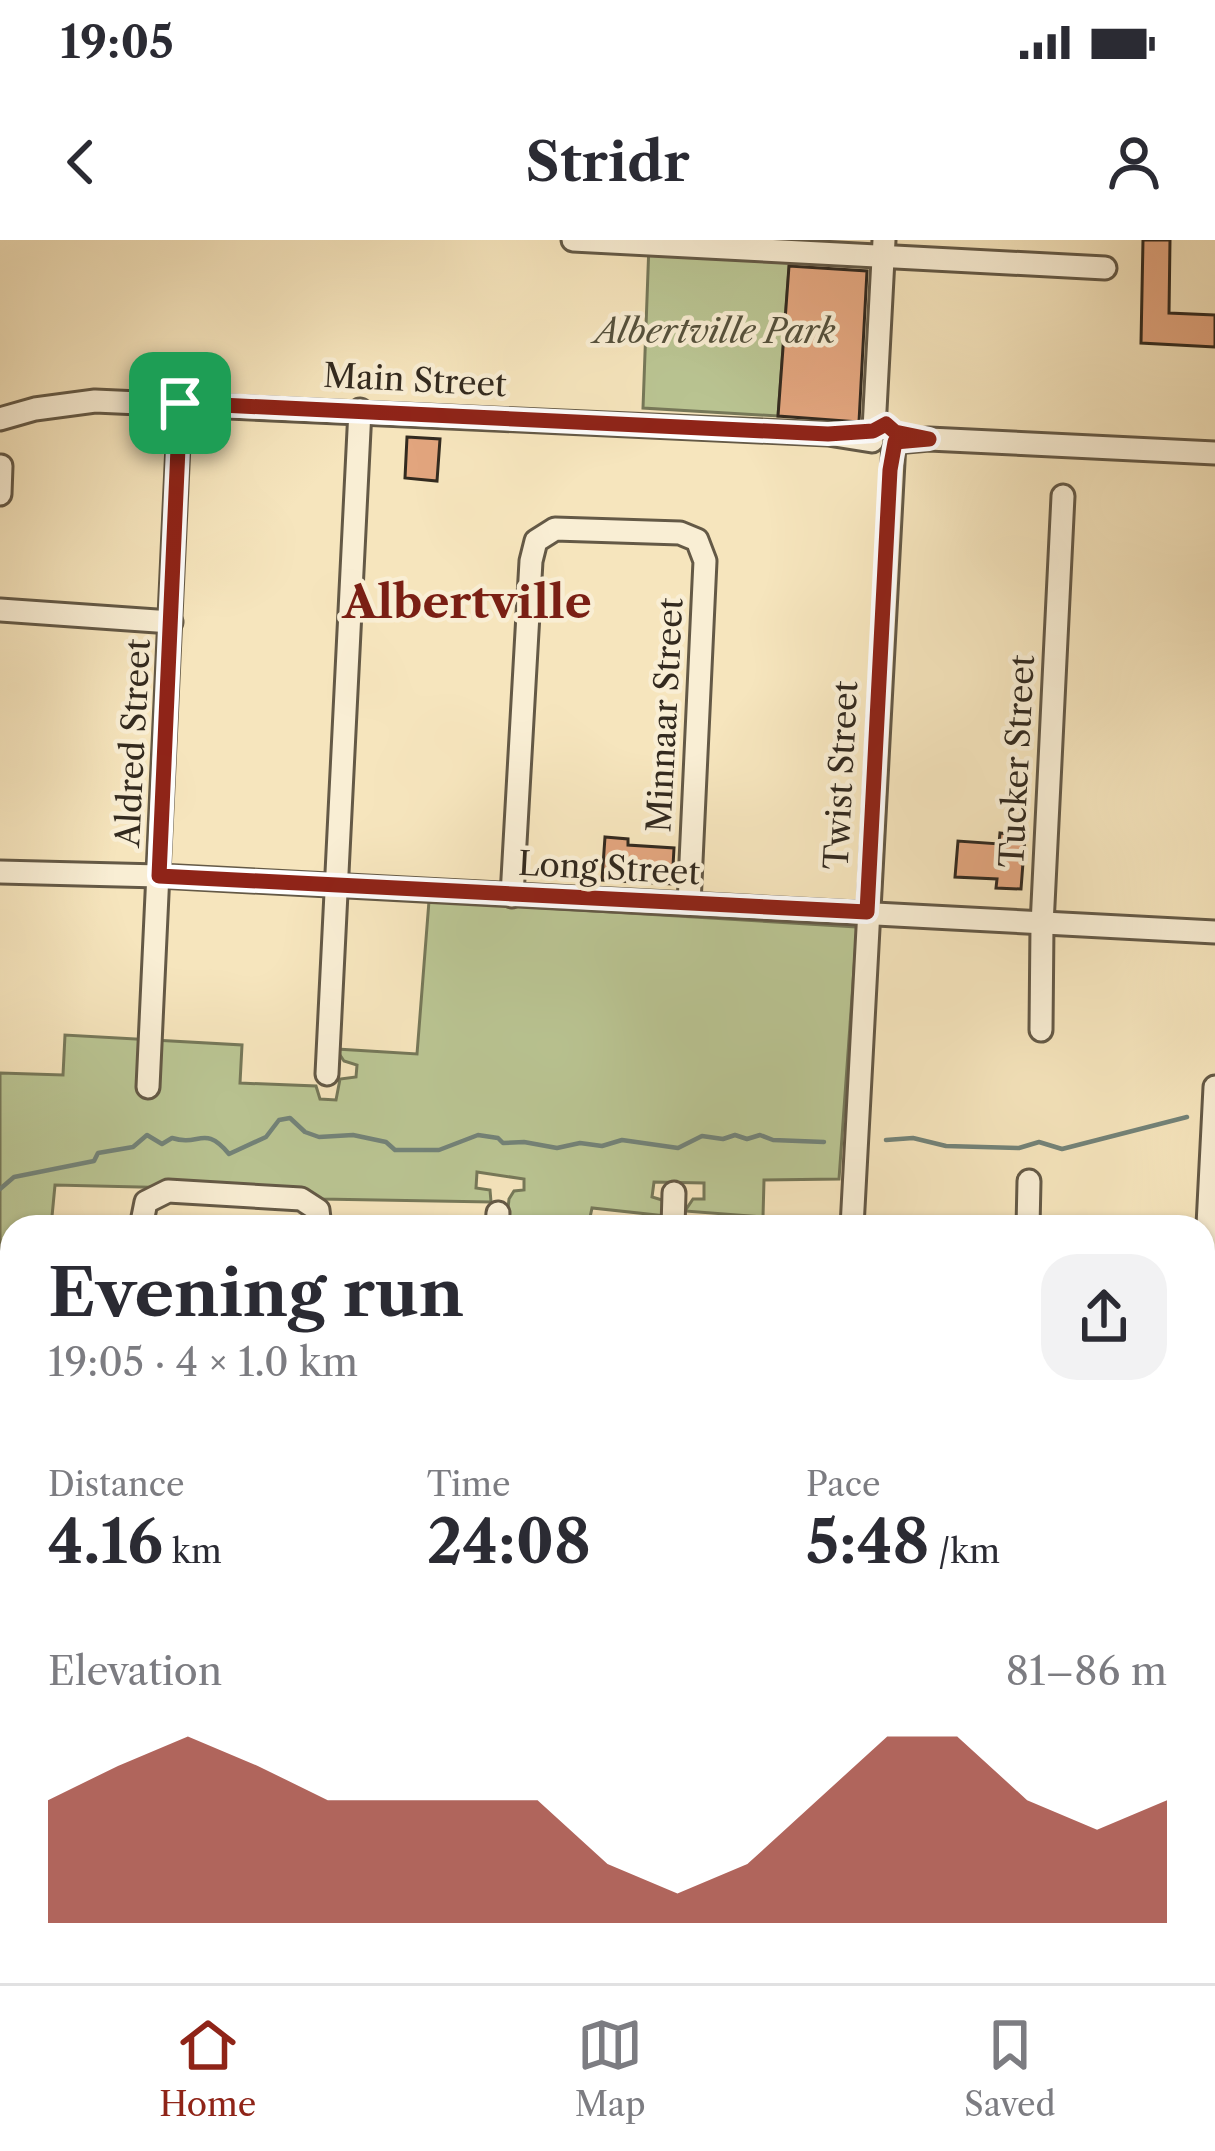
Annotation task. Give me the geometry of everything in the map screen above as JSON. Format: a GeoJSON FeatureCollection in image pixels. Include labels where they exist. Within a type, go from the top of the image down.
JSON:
{"type":"FeatureCollection","features":[{"type":"Feature","properties":{"kind":"street"},"geometry":{"type":"LineString","coordinates":[[573,240],[884,248],[1105,268]]}},
{"type":"Feature","properties":{"kind":"street","name":"Twist Street"},"geometry":{"type":"LineString","coordinates":[[853,1215],[890,470],[882,433],[884,248]]}},
{"type":"Feature","properties":{"kind":"street","name":"Main Street"},"geometry":{"type":"LineString","coordinates":[[0,419],[95,400],[882,433],[1215,453]]}},
{"type":"Feature","properties":{"kind":"street","name":"Aldred Street"},"geometry":{"type":"LineString","coordinates":[[148,1087],[180,403]]}},
{"type":"Feature","properties":{"kind":"street"},"geometry":{"type":"LineString","coordinates":[[327,1074],[361,410]]}},
{"type":"Feature","properties":{"kind":"street"},"geometry":{"type":"LineString","coordinates":[[0,494],[1,466]]}},
{"type":"Feature","properties":{"kind":"street","name":"Tucker Street"},"geometry":{"type":"LineString","coordinates":[[1041,1030],[1063,496]]}},
{"type":"Feature","properties":{"kind":"street","name":"Minnaar Street"},"geometry":{"type":"LineString","coordinates":[[512,896],[531,561],[536,541],[555,529],[688,536],[703,548],[689,904]]}},
{"type":"Feature","properties":{"kind":"street"},"geometry":{"type":"LineString","coordinates":[[0,610],[172,622]]}},
{"type":"Feature","properties":{"kind":"street","name":"Long Street"},"geometry":{"type":"LineString","coordinates":[[0,872],[159,876],[1215,932]]}},
{"type":"Feature","properties":{"kind":"street"},"geometry":{"type":"LineString","coordinates":[[1212,1215],[1215,1087]]}},
{"type":"Feature","properties":{"kind":"street"},"geometry":{"type":"LineString","coordinates":[[1028,1215],[1029,1181]]}},
{"type":"Feature","properties":{"kind":"street"},"geometry":{"type":"LineString","coordinates":[[143,1215],[146,1202],[168,1191],[301,1199],[319,1215]]}},
{"type":"Feature","properties":{"kind":"street"},"geometry":{"type":"LineString","coordinates":[[673,1215],[674,1193]]}},
{"type":"Feature","properties":{"kind":"green space","name":"Albertville Park"},"geometry":{"type":"Polygon","coordinates":[[[649,244],[790,255],[778,416],[643,408],[649,244]]]}},
{"type":"Feature","properties":{"kind":"green space"},"geometry":{"type":"Polygon","coordinates":[[[429,901],[857,927],[839,1179],[764,1180],[763,1215],[685,1211],[693,1199],[704,1199],[704,1183],[654,1182],[652,1197],[662,1200],[666,1215],[592,1208],[591,1215],[507,1215],[509,1199],[514,1191],[524,1190],[524,1179],[477,1172],[476,1188],[490,1190],[491,1202],[320,1199],[307,1191],[55,1185],[52,1215],[0,1215],[0,1073],[63,1075],[65,1035],[242,1045],[240,1083],[316,1086],[320,1099],[336,1100],[340,1079],[356,1077],[357,1065],[344,1061],[336,1049],[417,1054],[429,901]]]}},
{"type":"Feature","properties":{"kind":"building"},"geometry":{"type":"Polygon","coordinates":[[[1143,240],[1170,240],[1169,313],[1215,315],[1215,347],[1141,343],[1143,240]]]}},
{"type":"Feature","properties":{"kind":"building"},"geometry":{"type":"Polygon","coordinates":[[[789,266],[867,271],[859,422],[778,416],[789,266]]]}},
{"type":"Feature","properties":{"kind":"building"},"geometry":{"type":"Polygon","coordinates":[[[407,437],[440,439],[437,481],[405,478],[407,437]]]}},
{"type":"Feature","properties":{"kind":"building"},"geometry":{"type":"Polygon","coordinates":[[[1000,833],[1025,836],[1021,889],[996,888],[997,879],[955,877],[958,841],[999,844],[1000,833]]]}},
{"type":"Feature","properties":{"kind":"building"},"geometry":{"type":"Polygon","coordinates":[[[605,837],[628,839],[628,845],[674,848],[672,884],[602,880],[605,837]]]}},
{"type":"Feature","properties":{"kind":"waterway"},"geometry":{"type":"LineString","coordinates":[[886,1140],[913,1138],[946,1146],[1019,1148],[1039,1142],[1062,1149],[1187,1117]]}},
{"type":"Feature","properties":{"kind":"waterway"},"geometry":{"type":"LineString","coordinates":[[0,1189],[14,1177],[94,1161],[98,1153],[133,1147],[147,1135],[162,1144],[172,1138],[207,1138],[229,1154],[266,1137],[279,1120],[290,1118],[319,1137],[353,1135],[386,1142],[395,1150],[439,1150],[478,1135],[503,1143],[557,1148],[622,1140],[678,1148],[702,1136],[723,1139],[735,1135],[824,1142]]}},
{"type":"Feature","properties":{"kind":"district","name":"Albertville"},"geometry":{"type":"Point","coordinates":[467,602]}},
{"type":"Feature","properties":{"kind":"route"},"geometry":{"type":"LineString","coordinates":[[180,403],[828,434],[873,431],[886,424],[895,432],[929,439],[895,442],[890,470],[867,912],[159,876],[180,403]]}}]}
